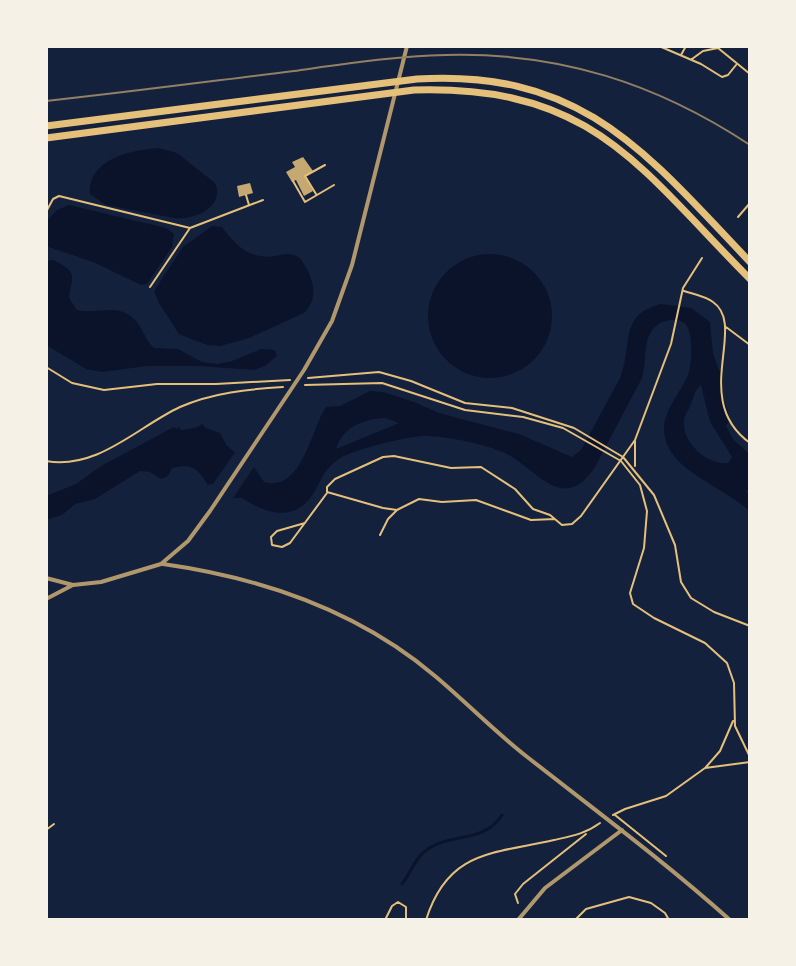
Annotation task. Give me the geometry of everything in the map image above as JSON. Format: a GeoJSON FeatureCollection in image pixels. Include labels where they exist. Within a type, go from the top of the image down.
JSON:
{"type":"FeatureCollection","features":[{"type":"Feature","properties":{"kind":"main road"},"geometry":{"type":"LineString","coordinates":[[46,126],[393,81],[449,78],[504,84],[570,104],[616,130],[644,153],[750,262]]}},
{"type":"Feature","properties":{"kind":"main road"},"geometry":{"type":"LineString","coordinates":[[46,138],[390,93],[446,89],[496,93],[545,106],[608,140],[663,187],[750,279]]}},
{"type":"Feature","properties":{"kind":"street"},"geometry":{"type":"LineString","coordinates":[[46,599],[73,585],[120,578],[161,564],[188,541],[306,367],[332,321],[352,265],[407,46]]}},
{"type":"Feature","properties":{"kind":"street"},"geometry":{"type":"LineString","coordinates":[[161,564],[215,572],[276,588],[336,613],[382,637],[434,676],[519,750],[730,920]]}},
{"type":"Feature","properties":{"kind":"street"},"geometry":{"type":"LineString","coordinates":[[46,578],[73,585]]}},
{"type":"Feature","properties":{"kind":"street"},"geometry":{"type":"LineString","coordinates":[[518,920],[545,888],[622,830]]}},
{"type":"Feature","properties":{"kind":"path"},"geometry":{"type":"LineString","coordinates":[[659,46],[722,77],[736,65]]}},
{"type":"Feature","properties":{"kind":"path"},"geometry":{"type":"LineString","coordinates":[[680,56],[686,46]]}},
{"type":"Feature","properties":{"kind":"path"},"geometry":{"type":"LineString","coordinates":[[692,60],[703,51],[718,48],[750,74]]}},
{"type":"Feature","properties":{"kind":"path"},"geometry":{"type":"LineString","coordinates":[[316,195],[305,176],[325,165]]}},
{"type":"Feature","properties":{"kind":"path"},"geometry":{"type":"LineString","coordinates":[[293,181],[305,202],[334,185]]}},
{"type":"Feature","properties":{"kind":"path"},"geometry":{"type":"LineString","coordinates":[[246,195],[249,205]]}},
{"type":"Feature","properties":{"kind":"path"},"geometry":{"type":"LineString","coordinates":[[46,212],[53,199],[59,196],[190,228]]}},
{"type":"Feature","properties":{"kind":"path"},"geometry":{"type":"LineString","coordinates":[[150,287],[190,228],[263,200]]}},
{"type":"Feature","properties":{"kind":"path"},"geometry":{"type":"LineString","coordinates":[[738,217],[750,203]]}},
{"type":"Feature","properties":{"kind":"path"},"geometry":{"type":"LineString","coordinates":[[305,523],[277,531],[271,537],[272,545],[282,547],[290,543],[305,523],[327,492],[327,487],[335,479],[383,457],[394,456],[451,468],[485,467],[515,489],[533,509],[566,526],[581,516],[635,440],[674,334],[682,291],[702,258]]}},
{"type":"Feature","properties":{"kind":"path"},"geometry":{"type":"LineString","coordinates":[[682,291],[712,301],[721,311],[725,327],[721,400],[729,421],[750,443]]}},
{"type":"Feature","properties":{"kind":"path"},"geometry":{"type":"LineString","coordinates":[[725,327],[750,345]]}},
{"type":"Feature","properties":{"kind":"path"},"geometry":{"type":"LineString","coordinates":[[46,367],[72,383],[104,390],[157,384],[287,380]]}},
{"type":"Feature","properties":{"kind":"path"},"geometry":{"type":"LineString","coordinates":[[310,378],[379,372],[465,403],[522,411],[567,424],[635,469],[664,515],[677,551],[681,582],[688,595],[714,612],[750,626]]}},
{"type":"Feature","properties":{"kind":"path"},"geometry":{"type":"LineString","coordinates":[[305,385],[382,383],[452,407],[523,417],[580,434]]}},
{"type":"Feature","properties":{"kind":"path"},"geometry":{"type":"LineString","coordinates":[[46,461],[69,462],[94,456],[194,402],[237,391],[283,387]]}},
{"type":"Feature","properties":{"kind":"path"},"geometry":{"type":"LineString","coordinates":[[635,440],[635,469]]}},
{"type":"Feature","properties":{"kind":"path"},"geometry":{"type":"LineString","coordinates":[[622,459],[640,485],[647,511],[644,548],[630,593],[633,604],[654,618],[696,637],[721,656],[734,683],[734,720],[740,740],[750,757]]}},
{"type":"Feature","properties":{"kind":"path"},"geometry":{"type":"LineString","coordinates":[[327,492],[397,510]]}},
{"type":"Feature","properties":{"kind":"path"},"geometry":{"type":"LineString","coordinates":[[380,535],[397,510],[419,499],[442,502],[476,500],[531,520],[556,519]]}},
{"type":"Feature","properties":{"kind":"path"},"geometry":{"type":"LineString","coordinates":[[614,815],[666,796],[705,768],[720,751],[734,720]]}},
{"type":"Feature","properties":{"kind":"path"},"geometry":{"type":"LineString","coordinates":[[705,768],[750,762]]}},
{"type":"Feature","properties":{"kind":"path"},"geometry":{"type":"LineString","coordinates":[[46,830],[54,824]]}},
{"type":"Feature","properties":{"kind":"path"},"geometry":{"type":"LineString","coordinates":[[518,903],[515,894],[523,884],[600,824]]}},
{"type":"Feature","properties":{"kind":"path"},"geometry":{"type":"LineString","coordinates":[[426,920],[441,885],[466,863],[492,852],[589,831]]}},
{"type":"Feature","properties":{"kind":"path"},"geometry":{"type":"LineString","coordinates":[[575,920],[586,909],[629,897],[651,903],[669,920]]}},
{"type":"Feature","properties":{"kind":"path"},"geometry":{"type":"LineString","coordinates":[[385,920],[392,906],[398,902],[406,907],[406,920]]}},
{"type":"Feature","properties":{"kind":"water"},"geometry":{"type":"Polygon","coordinates":[[[158,148],[177,153],[215,183],[216,199],[206,211],[190,217],[174,218],[106,205],[90,194],[91,182],[103,165],[124,154],[158,148]]]}},
{"type":"Feature","properties":{"kind":"water"},"geometry":{"type":"Polygon","coordinates":[[[69,205],[166,228],[174,234],[172,247],[147,284],[141,285],[93,262],[46,246],[46,222],[57,210],[69,205]]]}},
{"type":"Feature","properties":{"kind":"water"},"geometry":{"type":"Polygon","coordinates":[[[212,226],[222,227],[238,245],[258,256],[291,254],[300,258],[313,286],[312,300],[304,313],[249,338],[220,346],[207,345],[179,334],[154,291],[183,247],[212,226]]]}},
{"type":"Feature","properties":{"kind":"water"},"geometry":{"type":"Polygon","coordinates":[[[490,254],[514,259],[534,272],[547,292],[552,316],[547,340],[534,360],[514,373],[490,378],[466,373],[446,360],[433,340],[428,316],[433,292],[446,272],[466,259],[490,254]]]}},
{"type":"Feature","properties":{"kind":"water"},"geometry":{"type":"Polygon","coordinates":[[[54,260],[71,272],[69,298],[77,310],[122,312],[138,323],[154,348],[178,349],[202,362],[217,364],[261,349],[275,350],[277,356],[254,370],[199,366],[147,366],[102,372],[86,369],[46,345],[46,261],[54,260]]]}},
{"type":"Feature","properties":{"kind":"water"},"geometry":{"type":"Polygon","coordinates":[[[661,304],[691,308],[710,322],[713,353],[719,370],[723,371],[723,395],[730,420],[726,426],[733,439],[750,455],[750,489],[746,491],[750,495],[750,512],[686,467],[667,444],[664,423],[688,375],[691,356],[687,327],[673,320],[652,330],[646,345],[642,378],[595,467],[572,488],[550,484],[497,450],[476,443],[421,436],[367,448],[339,459],[323,476],[311,497],[295,510],[268,511],[242,498],[233,498],[213,484],[208,485],[201,474],[185,466],[172,468],[168,476],[161,479],[150,472],[140,471],[95,499],[75,504],[62,515],[46,520],[46,496],[76,484],[101,466],[174,427],[178,429],[178,426],[181,430],[202,424],[220,433],[227,446],[254,467],[264,482],[277,483],[288,478],[304,457],[326,407],[340,406],[370,391],[383,392],[439,413],[519,434],[572,457],[581,450],[620,378],[629,333],[638,315],[661,304]],[[701,385],[685,418],[685,432],[699,452],[713,461],[728,463],[732,457],[710,422],[701,385]],[[385,418],[355,426],[339,441],[336,449],[399,423],[385,418]]]}},
{"type":"Feature","properties":{"kind":"pier"},"geometry":{"type":"Polygon","coordinates":[[[236,451],[256,464],[233,498],[213,484],[236,451]]]}},
{"type":"Feature","properties":{"kind":"building"},"geometry":{"type":"Polygon","coordinates":[[[303,157],[313,171],[305,176],[313,191],[304,196],[296,180],[292,182],[286,172],[295,167],[292,162],[303,157]]]}},
{"type":"Feature","properties":{"kind":"building"},"geometry":{"type":"Polygon","coordinates":[[[250,183],[253,193],[239,197],[237,186],[250,183]]]}},
{"type":"Feature","properties":{"kind":"waterway"},"geometry":{"type":"LineString","coordinates":[[402,884],[424,852],[444,842],[485,830],[502,815]]}},
{"type":"Feature","properties":{"kind":"tram line"},"geometry":{"type":"LineString","coordinates":[[46,101],[389,59],[488,55],[567,66],[642,88],[679,104],[750,145]]}}]}
